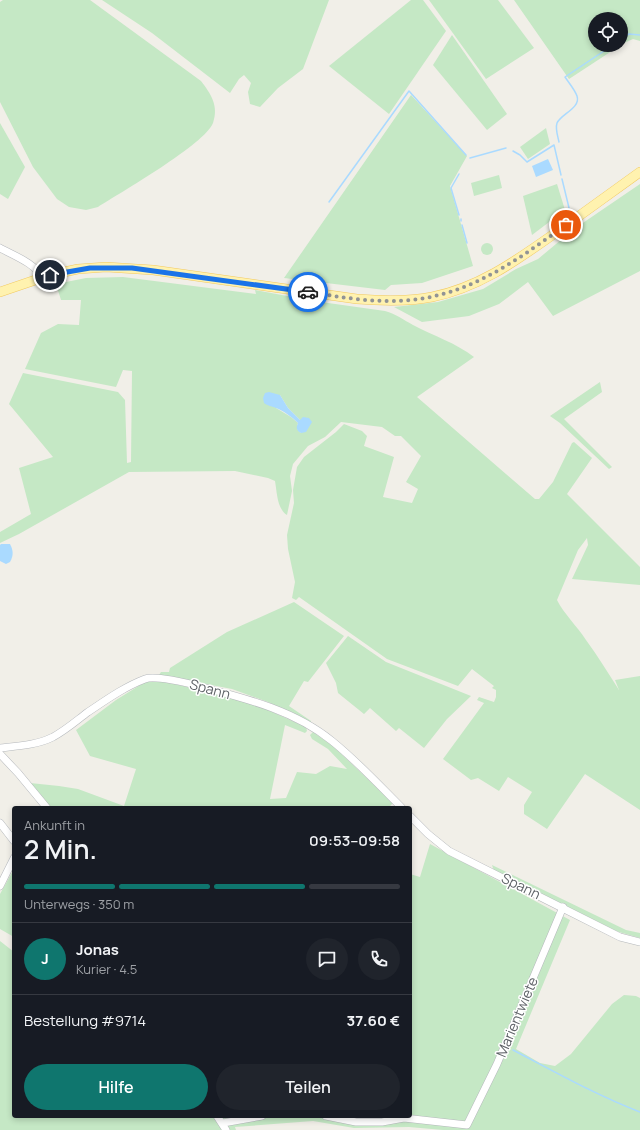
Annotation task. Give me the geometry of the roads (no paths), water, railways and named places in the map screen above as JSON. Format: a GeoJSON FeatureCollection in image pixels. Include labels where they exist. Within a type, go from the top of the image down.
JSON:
{"type":"FeatureCollection","features":[{"type":"Feature","properties":{"kind":"main road"},"geometry":{"type":"LineString","coordinates":[[0,292],[41,278],[78,269],[106,267],[132,268],[357,299],[399,301],[433,296],[470,285],[499,271],[536,247],[640,172]]}},
{"type":"Feature","properties":{"kind":"street"},"geometry":{"type":"LineString","coordinates":[[0,248],[36,268],[41,278]]}},
{"type":"Feature","properties":{"kind":"street","name":"Spann"},"geometry":{"type":"LineString","coordinates":[[0,748],[30,744],[52,737],[72,725],[86,713],[119,691],[147,678],[181,681],[242,697],[269,706],[298,719],[331,740],[400,806]]}},
{"type":"Feature","properties":{"kind":"street"},"geometry":{"type":"LineString","coordinates":[[0,754],[43,806]]}},
{"type":"Feature","properties":{"kind":"street","name":"Spann"},"geometry":{"type":"LineString","coordinates":[[412,818],[428,834],[449,851],[620,936],[640,942]]}},
{"type":"Feature","properties":{"kind":"street"},"geometry":{"type":"LineString","coordinates":[[0,823],[12,838]]}},
{"type":"Feature","properties":{"kind":"street"},"geometry":{"type":"LineString","coordinates":[[0,886],[12,862]]}},
{"type":"Feature","properties":{"kind":"street","name":"Marientwiete"},"geometry":{"type":"LineString","coordinates":[[336,1118],[356,1122],[382,1122],[404,1118],[467,1125],[497,1064],[563,907]]}},
{"type":"Feature","properties":{"kind":"street"},"geometry":{"type":"LineString","coordinates":[[219,1118],[226,1130]]}},
{"type":"Feature","properties":{"kind":"street"},"geometry":{"type":"LineString","coordinates":[[223,1123],[251,1118]]}},
{"type":"Feature","properties":{"kind":"water"},"geometry":{"type":"Polygon","coordinates":[[[548,159],[553,170],[536,177],[532,166],[548,159]]]}},
{"type":"Feature","properties":{"kind":"water"},"geometry":{"type":"Polygon","coordinates":[[[269,392],[280,395],[288,408],[300,420],[303,417],[309,418],[312,422],[306,432],[301,433],[297,430],[298,423],[288,414],[264,403],[263,398],[265,393],[269,392]]]}},
{"type":"Feature","properties":{"kind":"water"},"geometry":{"type":"Polygon","coordinates":[[[1,544],[10,544],[12,550],[13,555],[10,562],[6,564],[0,561],[1,544]]]}},
{"type":"Feature","properties":{"kind":"waterway"},"geometry":{"type":"LineString","coordinates":[[628,35],[640,35]]}},
{"type":"Feature","properties":{"kind":"waterway"},"geometry":{"type":"LineString","coordinates":[[559,142],[556,125],[559,120],[576,104],[577,100],[575,91],[565,77],[602,52]]}},
{"type":"Feature","properties":{"kind":"waterway"},"geometry":{"type":"LineString","coordinates":[[329,202],[409,91],[466,155]]}},
{"type":"Feature","properties":{"kind":"waterway"},"geometry":{"type":"LineString","coordinates":[[513,151],[527,162],[554,145],[561,175]]}},
{"type":"Feature","properties":{"kind":"waterway"},"geometry":{"type":"LineString","coordinates":[[470,158],[506,148]]}},
{"type":"Feature","properties":{"kind":"waterway"},"geometry":{"type":"LineString","coordinates":[[459,174],[451,188],[459,215]]}},
{"type":"Feature","properties":{"kind":"waterway"},"geometry":{"type":"LineString","coordinates":[[562,179],[570,212]]}},
{"type":"Feature","properties":{"kind":"waterway"},"geometry":{"type":"LineString","coordinates":[[462,225],[467,243]]}},
{"type":"Feature","properties":{"kind":"waterway"},"geometry":{"type":"LineString","coordinates":[[513,1050],[592,1091],[640,1112]]}}]}
